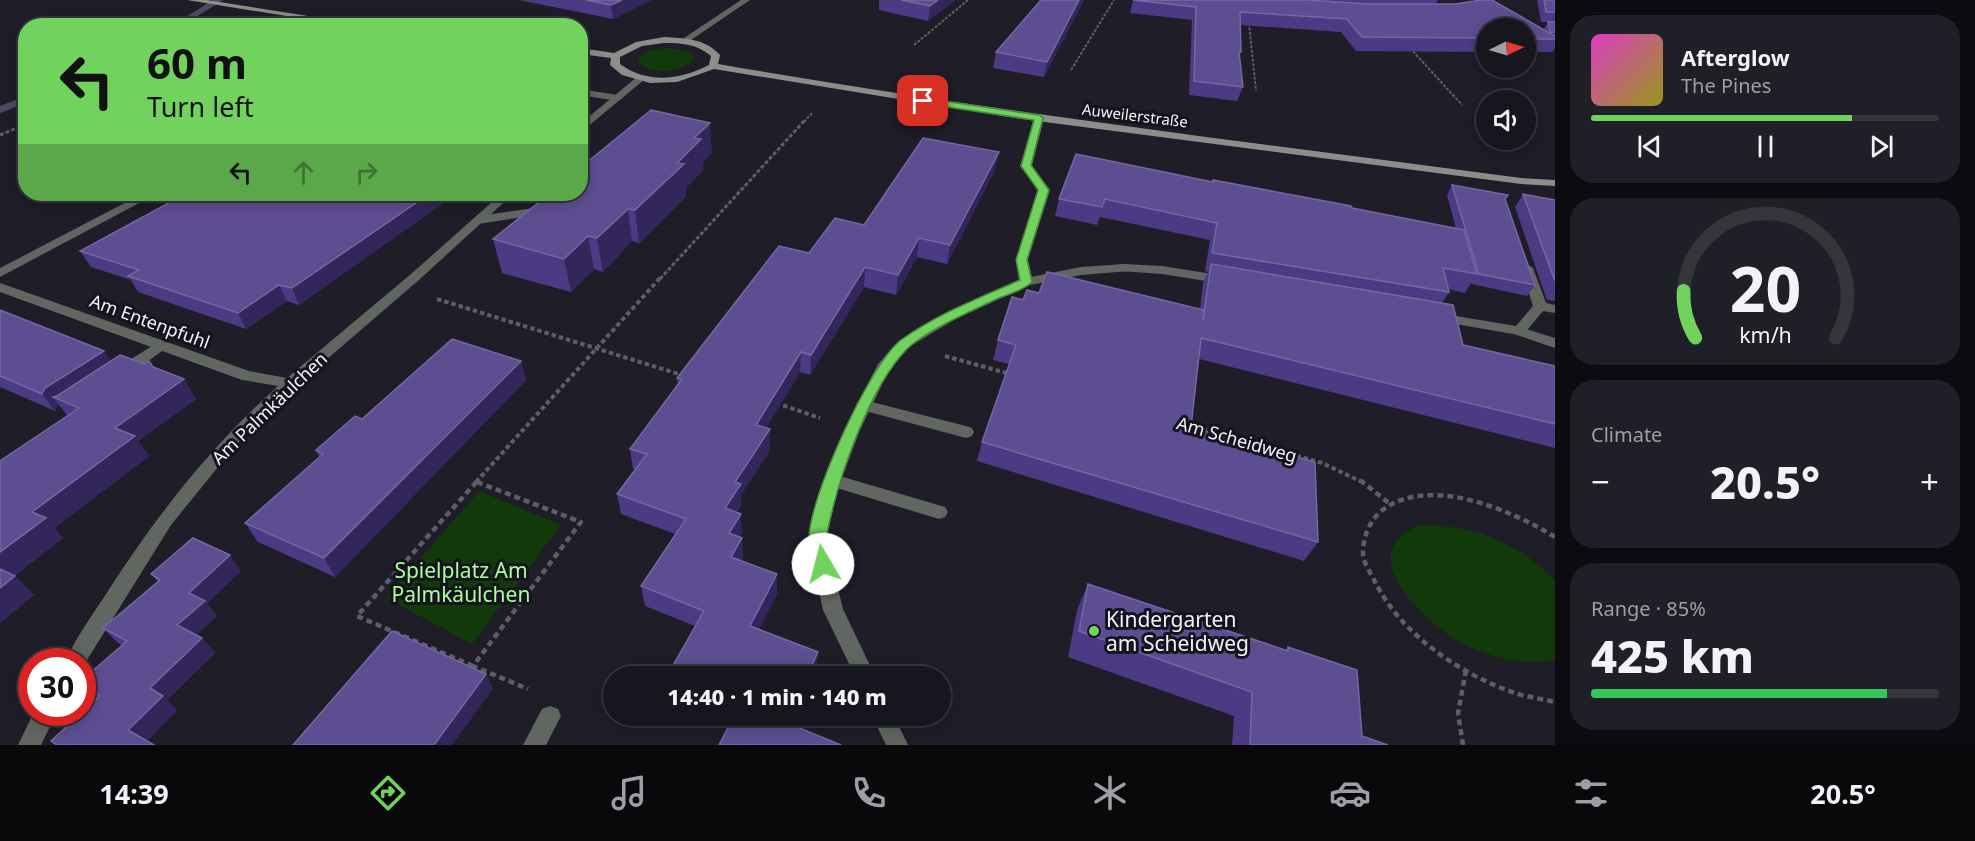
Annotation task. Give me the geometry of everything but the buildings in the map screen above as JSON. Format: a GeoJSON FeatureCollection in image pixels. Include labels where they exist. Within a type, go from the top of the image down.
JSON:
{"type":"FeatureCollection","features":[{"type":"Feature","properties":{"kind":"street"},"geometry":{"type":"LineString","coordinates":[[191,0],[313,18]]}},
{"type":"Feature","properties":{"kind":"street"},"geometry":{"type":"LineString","coordinates":[[685,40],[746,0]]}},
{"type":"Feature","properties":{"kind":"street"},"geometry":{"type":"LineString","coordinates":[[685,40],[706,46],[711,50],[716,55],[713,66],[701,73],[682,79],[660,81],[640,79],[623,73],[615,65],[616,56],[626,48],[643,42],[685,40]]}},
{"type":"Feature","properties":{"kind":"street"},"geometry":{"type":"LineString","coordinates":[[588,52],[616,56]]}},
{"type":"Feature","properties":{"kind":"street","name":"Auweilerstraße"},"geometry":{"type":"LineString","coordinates":[[713,66],[876,94],[1039,118],[1555,183]]}},
{"type":"Feature","properties":{"kind":"street"},"geometry":{"type":"LineString","coordinates":[[588,123],[640,79]]}},
{"type":"Feature","properties":{"kind":"street"},"geometry":{"type":"LineString","coordinates":[[588,93],[618,98]]}},
{"type":"Feature","properties":{"kind":"street"},"geometry":{"type":"LineString","coordinates":[[1026,282],[1022,260],[1044,190],[1026,166],[1039,118]]}},
{"type":"Feature","properties":{"kind":"street"},"geometry":{"type":"LineString","coordinates":[[0,273],[137,201]]}},
{"type":"Feature","properties":{"kind":"street","name":"Am Palmkäulchen"},"geometry":{"type":"LineString","coordinates":[[83,648],[121,586],[177,502],[228,443],[289,383],[402,288],[499,201]]}},
{"type":"Feature","properties":{"kind":"street"},"geometry":{"type":"LineString","coordinates":[[478,220],[538,211],[550,201]]}},
{"type":"Feature","properties":{"kind":"street"},"geometry":{"type":"LineString","coordinates":[[1522,252],[1540,306]]}},
{"type":"Feature","properties":{"kind":"street"},"geometry":{"type":"LineString","coordinates":[[860,666],[833,610],[817,541],[828,491],[852,430],[883,368],[904,344],[952,315],[1026,282],[1081,271],[1124,268],[1162,270],[1243,284]]}},
{"type":"Feature","properties":{"kind":"street","name":"Am Entenpfuhl"},"geometry":{"type":"LineString","coordinates":[[0,287],[247,376],[289,383]]}},
{"type":"Feature","properties":{"kind":"street"},"geometry":{"type":"LineString","coordinates":[[1540,306],[1555,309]]}},
{"type":"Feature","properties":{"kind":"street"},"geometry":{"type":"LineString","coordinates":[[1519,331],[1540,306]]}},
{"type":"Feature","properties":{"kind":"street"},"geometry":{"type":"LineString","coordinates":[[1427,315],[1519,331],[1555,343]]}},
{"type":"Feature","properties":{"kind":"street"},"geometry":{"type":"LineString","coordinates":[[113,378],[160,346]]}},
{"type":"Feature","properties":{"kind":"street"},"geometry":{"type":"LineString","coordinates":[[864,405],[966,432]]}},
{"type":"Feature","properties":{"kind":"street"},"geometry":{"type":"LineString","coordinates":[[833,480],[939,512]]}},
{"type":"Feature","properties":{"kind":"street"},"geometry":{"type":"LineString","coordinates":[[534,745],[550,716]]}},
{"type":"Feature","properties":{"kind":"street"},"geometry":{"type":"LineString","coordinates":[[29,745],[38,726]]}},
{"type":"Feature","properties":{"kind":"street"},"geometry":{"type":"LineString","coordinates":[[888,726],[897,745]]}},
{"type":"Feature","properties":{"kind":"path"},"geometry":{"type":"LineString","coordinates":[[914,45],[968,0]]}},
{"type":"Feature","properties":{"kind":"path"},"geometry":{"type":"LineString","coordinates":[[1071,70],[1114,0]]}},
{"type":"Feature","properties":{"kind":"path"},"geometry":{"type":"LineString","coordinates":[[1249,22],[1256,91]]}},
{"type":"Feature","properties":{"kind":"path"},"geometry":{"type":"LineString","coordinates":[[1410,48],[1462,105]]}},
{"type":"Feature","properties":{"kind":"path"},"geometry":{"type":"LineString","coordinates":[[550,716],[544,696],[357,616],[595,349],[815,109]]}},
{"type":"Feature","properties":{"kind":"path"},"geometry":{"type":"LineString","coordinates":[[0,135],[18,127]]}},
{"type":"Feature","properties":{"kind":"path"},"geometry":{"type":"LineString","coordinates":[[402,288],[686,376]]}},
{"type":"Feature","properties":{"kind":"path"},"geometry":{"type":"LineString","coordinates":[[904,344],[1020,377]]}},
{"type":"Feature","properties":{"kind":"path"},"geometry":{"type":"LineString","coordinates":[[765,400],[852,430]]}},
{"type":"Feature","properties":{"kind":"path","name":"Am Scheidweg"},"geometry":{"type":"LineString","coordinates":[[1176,422],[1322,463],[1361,480],[1389,503]]}},
{"type":"Feature","properties":{"kind":"path"},"geometry":{"type":"LineString","coordinates":[[473,666],[580,522],[477,483]]}},
{"type":"Feature","properties":{"kind":"path"},"geometry":{"type":"LineString","coordinates":[[1555,537],[1529,521],[1476,501],[1427,495],[1389,503],[1368,523],[1363,553],[1378,592],[1414,633],[1466,670],[1515,693],[1555,702]]}},
{"type":"Feature","properties":{"kind":"path"},"geometry":{"type":"LineString","coordinates":[[1463,745],[1458,713],[1466,670]]}},
{"type":"Feature","properties":{"kind":"green space"},"geometry":{"type":"Polygon","coordinates":[[[668,48],[686,51],[694,57],[694,60],[682,68],[667,71],[659,71],[639,64],[638,60],[647,52],[668,48]]]}},
{"type":"Feature","properties":{"kind":"green space","name":"Spielplatz Am Palmkäulchen"},"geometry":{"type":"Polygon","coordinates":[[[479,491],[561,525],[472,644],[386,598],[479,491]]]}},
{"type":"Feature","properties":{"kind":"green space"},"geometry":{"type":"Polygon","coordinates":[[[1420,525],[1457,528],[1494,538],[1527,556],[1555,581],[1555,660],[1519,661],[1483,653],[1446,634],[1413,604],[1400,587],[1392,569],[1391,552],[1400,537],[1420,525]]]}},
{"type":"Feature","properties":{"kind":"waterway"},"geometry":{"type":"LineString","coordinates":[[189,18],[219,0]]}},
{"type":"Feature","properties":{"kind":"waterway"},"geometry":{"type":"LineString","coordinates":[[0,110],[18,102]]}},
{"type":"Feature","properties":{"kind":"place","name":"Kindergarten am Scheidweg"},"geometry":{"type":"Point","coordinates":[1094,631]}},
{"type":"Feature","properties":{"kind":"route"},"geometry":{"type":"LineString","coordinates":[[823,564],[817,541],[828,491],[852,430],[883,368],[904,344],[952,315],[1026,282],[1022,260],[1026,241],[1044,190],[1026,166],[1039,118],[923,101]]}}]}
